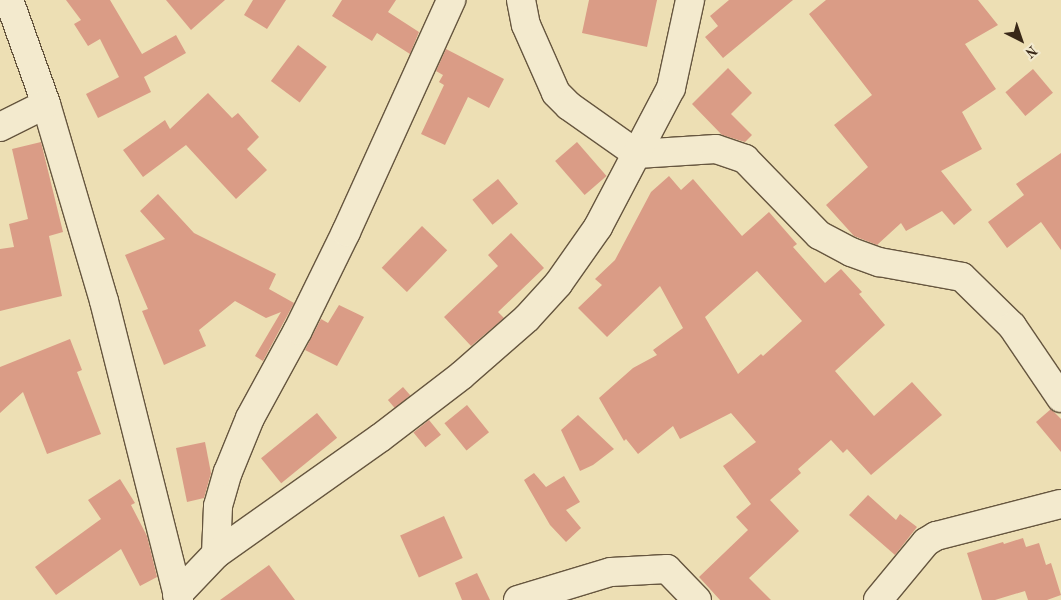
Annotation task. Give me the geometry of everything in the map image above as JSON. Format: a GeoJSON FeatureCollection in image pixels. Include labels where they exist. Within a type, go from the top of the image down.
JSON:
{"type":"FeatureCollection","features":[{"type":"Feature","properties":{"kind":"street"},"geometry":{"type":"LineString","coordinates":[[9,0],[46,104],[104,301],[178,598]]}},
{"type":"Feature","properties":{"kind":"street"},"geometry":{"type":"LineString","coordinates":[[216,554],[218,506],[228,472],[250,418],[298,330],[341,241],[451,0]]}},
{"type":"Feature","properties":{"kind":"street"},"geometry":{"type":"LineString","coordinates":[[521,0],[526,25],[556,92],[569,106],[637,154],[716,149],[745,159],[819,235],[851,252],[880,262],[962,277],[1012,326],[1061,398]]}},
{"type":"Feature","properties":{"kind":"street"},"geometry":{"type":"LineString","coordinates":[[178,598],[216,554],[380,438],[462,375],[527,318],[558,284],[598,227],[671,88],[690,0]]}},
{"type":"Feature","properties":{"kind":"street"},"geometry":{"type":"LineString","coordinates":[[0,127],[46,104]]}},
{"type":"Feature","properties":{"kind":"street"},"geometry":{"type":"LineString","coordinates":[[878,600],[926,542],[936,536],[1061,504]]}},
{"type":"Feature","properties":{"kind":"street"},"geometry":{"type":"LineString","coordinates":[[518,600],[611,572],[667,569],[697,600]]}},
{"type":"Feature","properties":{"kind":"building"},"geometry":{"type":"Polygon","coordinates":[[[66,0],[110,0],[142,54],[176,35],[186,53],[144,77],[151,92],[98,118],[86,94],[119,77],[100,39],[88,46],[74,24],[81,20],[66,0]]]}},
{"type":"Feature","properties":{"kind":"building"},"geometry":{"type":"Polygon","coordinates":[[[166,0],[225,0],[191,30],[166,0]]]}},
{"type":"Feature","properties":{"kind":"building"},"geometry":{"type":"Polygon","coordinates":[[[253,0],[286,0],[267,29],[244,15],[253,0]]]}},
{"type":"Feature","properties":{"kind":"building"},"geometry":{"type":"Polygon","coordinates":[[[342,0],[396,0],[388,12],[419,32],[410,54],[377,33],[372,41],[332,16],[342,0]]]}},
{"type":"Feature","properties":{"kind":"building"},"geometry":{"type":"Polygon","coordinates":[[[589,0],[657,0],[647,47],[582,33],[589,0]]]}},
{"type":"Feature","properties":{"kind":"building"},"geometry":{"type":"Polygon","coordinates":[[[729,0],[793,0],[723,58],[705,37],[718,26],[710,16],[729,0]]]}},
{"type":"Feature","properties":{"kind":"building"},"geometry":{"type":"Polygon","coordinates":[[[826,0],[978,0],[998,25],[965,44],[996,89],[962,112],[982,149],[941,171],[972,210],[954,225],[942,211],[906,231],[901,223],[877,245],[854,236],[826,205],[868,167],[834,125],[872,95],[809,14],[826,0]]]}},
{"type":"Feature","properties":{"kind":"building"},"geometry":{"type":"Polygon","coordinates":[[[298,45],[327,67],[300,103],[271,81],[298,45]]]}},
{"type":"Feature","properties":{"kind":"building"},"geometry":{"type":"Polygon","coordinates":[[[446,49],[504,79],[489,108],[468,97],[445,145],[421,134],[444,85],[439,82],[443,75],[436,71],[446,49]]]}},
{"type":"Feature","properties":{"kind":"building"},"geometry":{"type":"Polygon","coordinates":[[[728,68],[752,93],[731,114],[752,135],[745,142],[722,135],[692,104],[728,68]]]}},
{"type":"Feature","properties":{"kind":"building"},"geometry":{"type":"Polygon","coordinates":[[[1033,69],[1053,93],[1025,116],[1005,92],[1033,69]]]}},
{"type":"Feature","properties":{"kind":"building"},"geometry":{"type":"Polygon","coordinates":[[[208,93],[232,118],[238,113],[259,137],[247,149],[267,170],[236,199],[186,145],[143,177],[123,150],[165,120],[170,129],[208,93]]]}},
{"type":"Feature","properties":{"kind":"building"},"geometry":{"type":"Polygon","coordinates":[[[41,142],[63,232],[49,236],[62,296],[0,311],[0,249],[14,247],[9,224],[28,219],[12,149],[41,142]]]}},
{"type":"Feature","properties":{"kind":"building"},"geometry":{"type":"Polygon","coordinates":[[[577,142],[607,176],[585,195],[555,161],[577,142]]]}},
{"type":"Feature","properties":{"kind":"building"},"geometry":{"type":"Polygon","coordinates":[[[1061,153],[1061,250],[1041,222],[1007,248],[988,222],[1024,195],[1016,184],[1061,153]]]}},
{"type":"Feature","properties":{"kind":"building"},"geometry":{"type":"Polygon","coordinates":[[[669,176],[681,190],[693,179],[742,236],[769,212],[797,244],[793,247],[825,283],[841,269],[862,292],[859,294],[885,325],[835,371],[874,416],[912,382],[942,415],[871,475],[847,449],[843,453],[831,440],[798,469],[801,473],[770,500],[799,531],[749,578],[771,600],[720,600],[699,577],[748,530],[736,517],[751,504],[723,466],[756,442],[731,413],[680,439],[673,426],[638,454],[626,439],[624,441],[599,398],[633,368],[657,355],[653,350],[683,328],[660,286],[607,337],[578,308],[602,285],[595,279],[615,260],[651,192],[669,176]],[[757,271],[705,317],[738,374],[761,354],[763,356],[802,321],[757,271]]]}},
{"type":"Feature","properties":{"kind":"building"},"geometry":{"type":"Polygon","coordinates":[[[498,179],[518,204],[492,225],[472,200],[498,179]]]}},
{"type":"Feature","properties":{"kind":"building"},"geometry":{"type":"Polygon","coordinates":[[[158,194],[194,233],[276,274],[269,289],[294,303],[263,361],[255,356],[281,312],[266,318],[235,301],[199,330],[206,346],[164,365],[142,311],[148,309],[125,255],[165,239],[140,211],[158,194]]]}},
{"type":"Feature","properties":{"kind":"building"},"geometry":{"type":"Polygon","coordinates":[[[422,226],[447,250],[407,292],[382,268],[422,226]]]}},
{"type":"Feature","properties":{"kind":"building"},"geometry":{"type":"Polygon","coordinates":[[[511,233],[544,268],[498,312],[504,318],[471,346],[444,317],[498,266],[488,255],[511,233]]]}},
{"type":"Feature","properties":{"kind":"building"},"geometry":{"type":"Polygon","coordinates":[[[339,305],[364,317],[337,366],[305,350],[321,319],[328,323],[339,305]]]}},
{"type":"Feature","properties":{"kind":"building"},"geometry":{"type":"Polygon","coordinates":[[[70,339],[82,370],[77,372],[101,434],[47,454],[23,392],[0,413],[0,367],[70,339]]]}},
{"type":"Feature","properties":{"kind":"building"},"geometry":{"type":"Polygon","coordinates":[[[403,387],[410,395],[395,408],[388,400],[403,387]]]}},
{"type":"Feature","properties":{"kind":"building"},"geometry":{"type":"Polygon","coordinates":[[[467,405],[489,432],[466,450],[444,423],[467,405]]]}},
{"type":"Feature","properties":{"kind":"building"},"geometry":{"type":"Polygon","coordinates":[[[1051,409],[1061,419],[1061,452],[1036,422],[1051,409]]]}},
{"type":"Feature","properties":{"kind":"building"},"geometry":{"type":"Polygon","coordinates":[[[317,413],[337,438],[281,483],[261,458],[317,413]]]}},
{"type":"Feature","properties":{"kind":"building"},"geometry":{"type":"Polygon","coordinates":[[[578,415],[614,449],[593,465],[580,471],[561,430],[578,415]]]}},
{"type":"Feature","properties":{"kind":"building"},"geometry":{"type":"Polygon","coordinates":[[[429,420],[441,435],[425,447],[413,433],[429,420]]]}},
{"type":"Feature","properties":{"kind":"building"},"geometry":{"type":"Polygon","coordinates":[[[205,442],[211,473],[204,498],[187,502],[176,448],[205,442]]]}},
{"type":"Feature","properties":{"kind":"building"},"geometry":{"type":"Polygon","coordinates":[[[534,473],[546,487],[564,476],[580,502],[566,510],[581,528],[566,542],[550,525],[524,480],[534,473]]]}},
{"type":"Feature","properties":{"kind":"building"},"geometry":{"type":"Polygon","coordinates":[[[120,479],[135,503],[131,505],[147,536],[157,577],[140,586],[121,549],[56,595],[35,567],[101,519],[88,500],[120,479]]]}},
{"type":"Feature","properties":{"kind":"building"},"geometry":{"type":"Polygon","coordinates":[[[868,495],[896,520],[900,514],[917,527],[895,555],[849,515],[868,495]]]}},
{"type":"Feature","properties":{"kind":"building"},"geometry":{"type":"Polygon","coordinates":[[[444,516],[463,558],[419,578],[400,536],[444,516]]]}},
{"type":"Feature","properties":{"kind":"building"},"geometry":{"type":"Polygon","coordinates":[[[1023,538],[1026,547],[1039,543],[1046,565],[1051,563],[1061,595],[1047,600],[1028,600],[1025,591],[995,600],[982,600],[967,553],[1023,538]]]}},
{"type":"Feature","properties":{"kind":"building"},"geometry":{"type":"Polygon","coordinates":[[[269,565],[295,600],[220,600],[269,565]]]}},
{"type":"Feature","properties":{"kind":"building"},"geometry":{"type":"Polygon","coordinates":[[[477,573],[490,600],[462,600],[455,583],[477,573]]]}}]}
